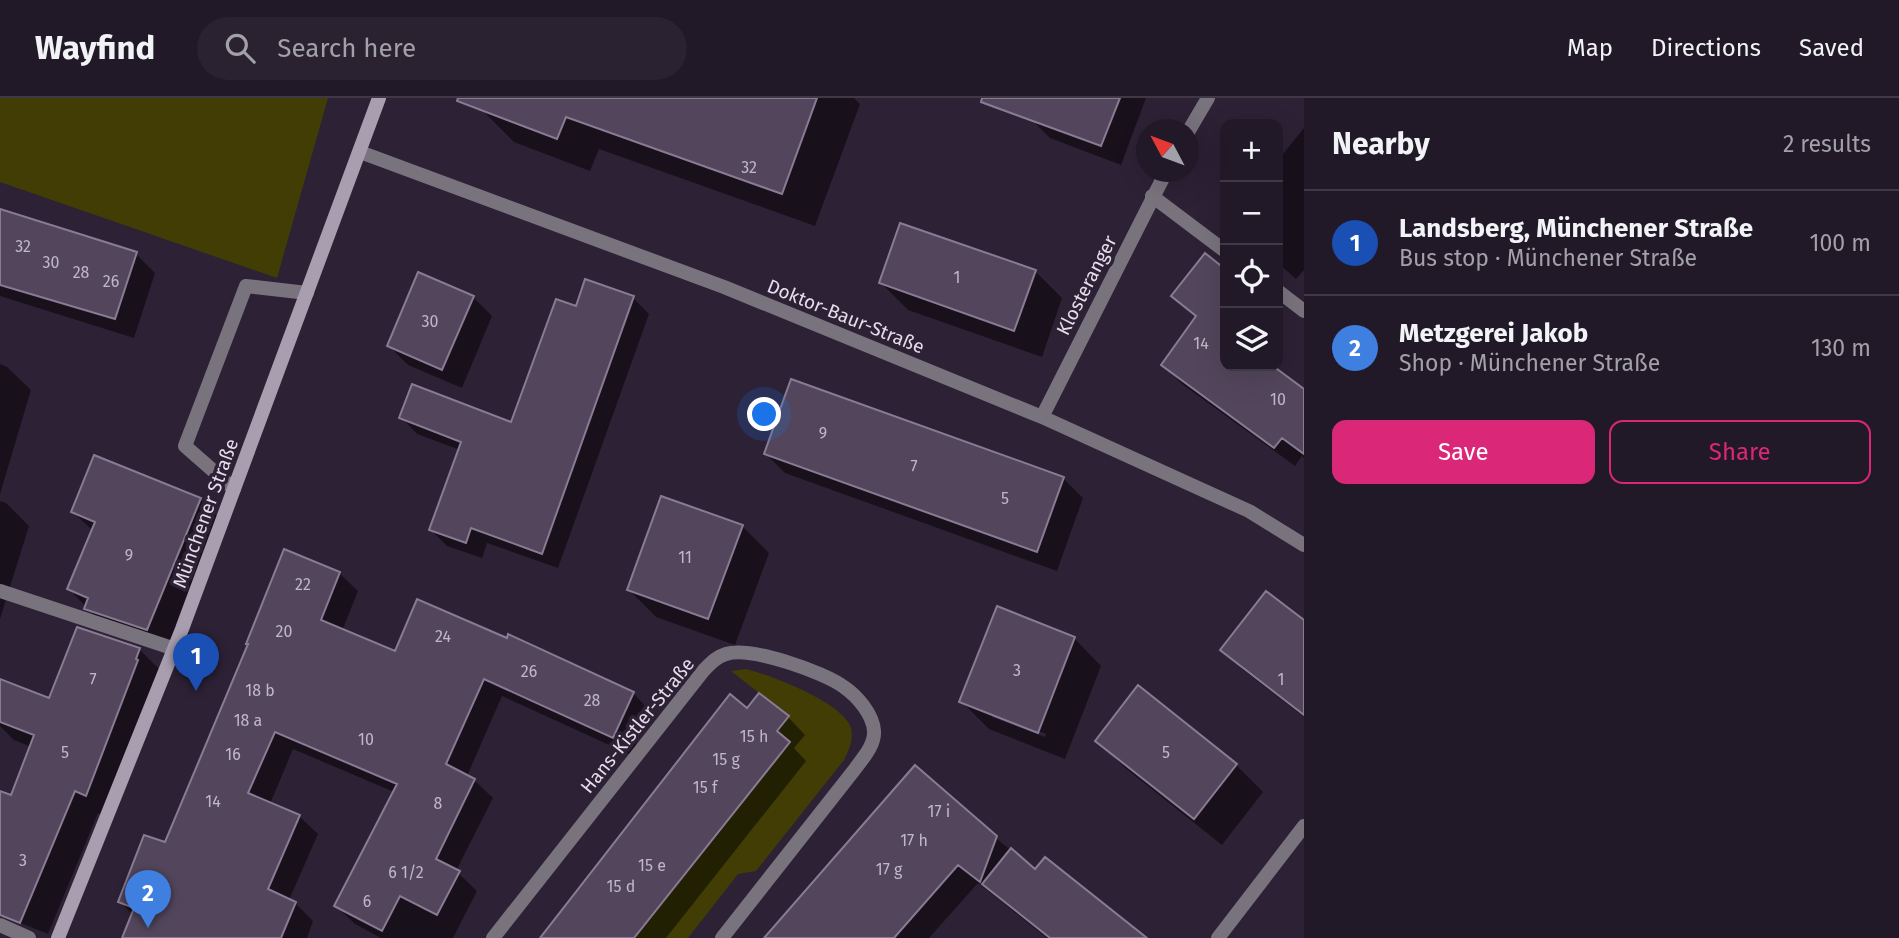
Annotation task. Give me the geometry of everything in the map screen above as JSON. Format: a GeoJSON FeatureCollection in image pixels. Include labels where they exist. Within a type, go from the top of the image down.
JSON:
{"type":"FeatureCollection","features":[{"type":"Feature","properties":{"kind":"main road","name":"Münchener Straße"},"geometry":{"type":"LineString","coordinates":[[58,938],[175,649],[379,98]]}},
{"type":"Feature","properties":{"kind":"street"},"geometry":{"type":"LineString","coordinates":[[1196,119],[1208,98]]}},
{"type":"Feature","properties":{"kind":"street","name":"Doktor-Baur-Straße"},"geometry":{"type":"LineString","coordinates":[[360,152],[724,287],[1042,417],[1249,511],[1304,545]]}},
{"type":"Feature","properties":{"kind":"street","name":"Klosteranger"},"geometry":{"type":"LineString","coordinates":[[1042,417],[1160,182]]}},
{"type":"Feature","properties":{"kind":"street"},"geometry":{"type":"LineString","coordinates":[[1152,196],[1220,247]]}},
{"type":"Feature","properties":{"kind":"street"},"geometry":{"type":"LineString","coordinates":[[234,489],[184,446],[246,286],[307,293]]}},
{"type":"Feature","properties":{"kind":"street"},"geometry":{"type":"LineString","coordinates":[[1283,295],[1304,311]]}},
{"type":"Feature","properties":{"kind":"street"},"geometry":{"type":"LineString","coordinates":[[0,591],[175,649]]}},
{"type":"Feature","properties":{"kind":"street","name":"Hans-Kistler-Straße"},"geometry":{"type":"LineString","coordinates":[[493,938],[715,659],[727,653],[757,653],[831,679],[846,688],[860,701],[872,721],[874,740],[855,769],[723,938]]}},
{"type":"Feature","properties":{"kind":"street"},"geometry":{"type":"LineString","coordinates":[[1218,938],[1303,830]]}},
{"type":"Feature","properties":{"kind":"street"},"geometry":{"type":"LineString","coordinates":[[0,925],[29,938]]}},
{"type":"Feature","properties":{"kind":"shaded area"},"geometry":{"type":"Polygon","coordinates":[[[0,98],[328,98],[277,278],[0,182],[0,98]]]}},
{"type":"Feature","properties":{"kind":"shaded area"},"geometry":{"type":"Polygon","coordinates":[[[746,669],[805,691],[846,719],[852,736],[844,760],[756,871],[738,874],[688,938],[614,938],[643,927],[790,742],[777,731],[788,716],[731,671],[746,669]]]}},
{"type":"Feature","properties":{"kind":"building"},"geometry":{"type":"Polygon","coordinates":[[[458,98],[817,98],[782,194],[566,117],[557,139],[457,101],[458,98]]]}},
{"type":"Feature","properties":{"kind":"building"},"geometry":{"type":"Polygon","coordinates":[[[982,98],[1120,98],[1101,146],[981,102],[982,98]]]}},
{"type":"Feature","properties":{"kind":"building"},"geometry":{"type":"Polygon","coordinates":[[[0,209],[137,252],[115,319],[0,285],[0,209]]]}},
{"type":"Feature","properties":{"kind":"building"},"geometry":{"type":"Polygon","coordinates":[[[900,223],[1036,270],[1014,331],[879,283],[900,223]]]}},
{"type":"Feature","properties":{"kind":"building"},"geometry":{"type":"Polygon","coordinates":[[[1205,253],[1220,265],[1220,371],[1280,371],[1304,389],[1304,454],[1282,438],[1274,448],[1161,365],[1196,316],[1171,296],[1205,253]]]}},
{"type":"Feature","properties":{"kind":"building"},"geometry":{"type":"Polygon","coordinates":[[[418,272],[474,296],[442,370],[387,346],[418,272]]]}},
{"type":"Feature","properties":{"kind":"building"},"geometry":{"type":"Polygon","coordinates":[[[585,279],[634,296],[542,554],[471,528],[466,543],[429,530],[461,442],[399,418],[412,384],[511,422],[556,299],[576,306],[585,279]]]}},
{"type":"Feature","properties":{"kind":"building"},"geometry":{"type":"Polygon","coordinates":[[[791,379],[1064,477],[1037,552],[764,454],[791,379]]]}},
{"type":"Feature","properties":{"kind":"building"},"geometry":{"type":"Polygon","coordinates":[[[94,455],[201,498],[147,630],[84,609],[88,598],[67,589],[95,522],[71,512],[94,455]]]}},
{"type":"Feature","properties":{"kind":"building"},"geometry":{"type":"Polygon","coordinates":[[[661,496],[743,525],[708,619],[627,590],[661,496]]]}},
{"type":"Feature","properties":{"kind":"building"},"geometry":{"type":"Polygon","coordinates":[[[284,549],[340,572],[321,620],[395,651],[417,599],[507,638],[508,634],[634,692],[613,738],[484,679],[446,764],[475,779],[436,859],[460,871],[437,915],[400,896],[382,931],[334,906],[397,784],[275,732],[248,793],[300,815],[268,889],[296,902],[281,938],[122,938],[134,908],[118,902],[144,835],[165,842],[248,644],[284,549]]]}},
{"type":"Feature","properties":{"kind":"building"},"geometry":{"type":"Polygon","coordinates":[[[1266,591],[1304,620],[1304,715],[1220,650],[1266,591]]]}},
{"type":"Feature","properties":{"kind":"building"},"geometry":{"type":"Polygon","coordinates":[[[997,606],[1075,637],[1038,733],[959,702],[997,606]]]}},
{"type":"Feature","properties":{"kind":"building"},"geometry":{"type":"Polygon","coordinates":[[[77,627],[140,648],[136,659],[138,660],[86,796],[75,791],[20,923],[0,915],[0,791],[11,795],[34,735],[0,722],[0,679],[49,698],[77,627]]]}},
{"type":"Feature","properties":{"kind":"building"},"geometry":{"type":"Polygon","coordinates":[[[1138,685],[1237,764],[1194,819],[1095,741],[1138,685]]]}},
{"type":"Feature","properties":{"kind":"building"},"geometry":{"type":"Polygon","coordinates":[[[759,693],[789,716],[777,731],[790,742],[634,938],[540,938],[730,694],[747,708],[759,693]]]}},
{"type":"Feature","properties":{"kind":"building"},"geometry":{"type":"Polygon","coordinates":[[[915,765],[997,836],[980,882],[958,865],[894,938],[764,938],[915,765]]]}},
{"type":"Feature","properties":{"kind":"building"},"geometry":{"type":"Polygon","coordinates":[[[1011,848],[1035,869],[1045,857],[1147,938],[1050,938],[982,884],[1011,848]]]}},
{"type":"Feature","properties":{"kind":"place","name":"Landsberg, Münchener Straße"},"geometry":{"type":"Point","coordinates":[196,691]}},
{"type":"Feature","properties":{"kind":"place","name":"Metzgerei Jakob"},"geometry":{"type":"Point","coordinates":[148,928]}}]}
